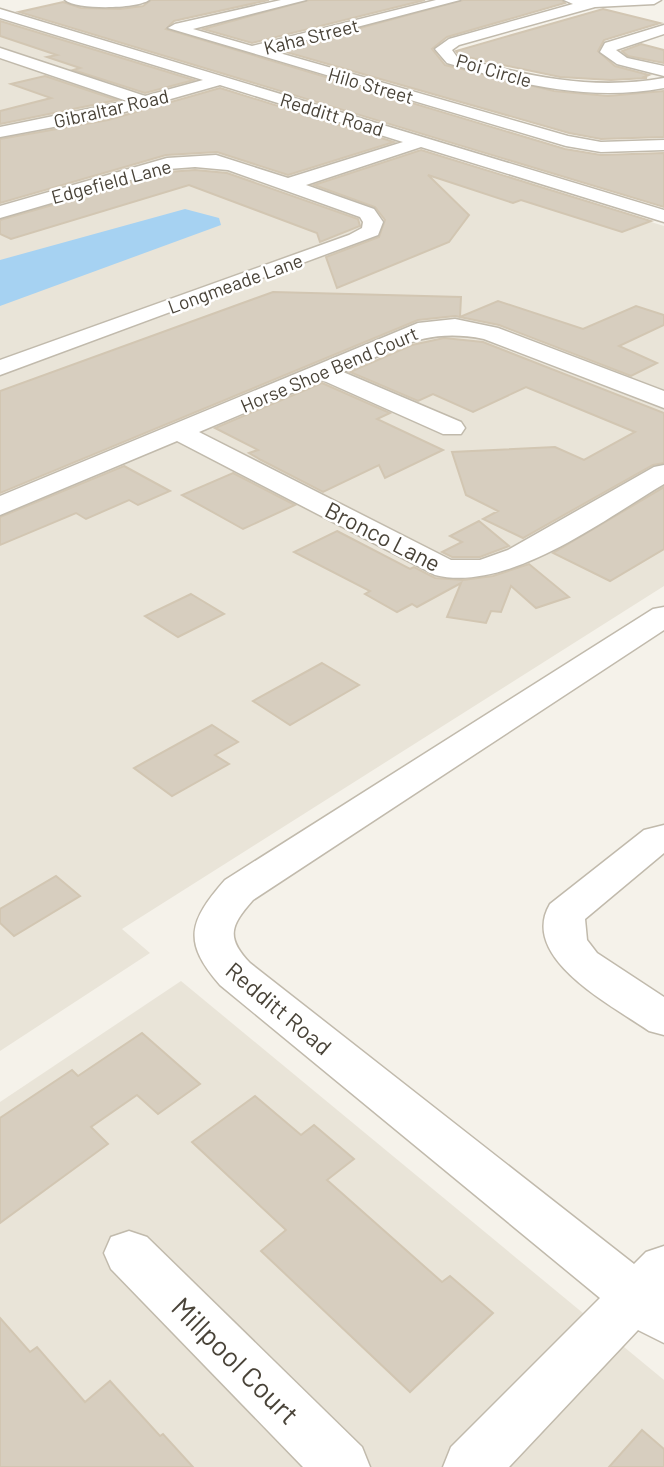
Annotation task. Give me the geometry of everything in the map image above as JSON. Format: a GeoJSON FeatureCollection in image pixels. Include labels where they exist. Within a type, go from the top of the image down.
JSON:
{"type":"FeatureCollection","features":[{"type":"Feature","properties":{"kind":"street"},"geometry":{"type":"LineString","coordinates":[[72,0],[102,4],[142,0]]}},
{"type":"Feature","properties":{"kind":"street"},"geometry":{"type":"LineString","coordinates":[[231,0],[262,8]]}},
{"type":"Feature","properties":{"kind":"street"},"geometry":{"type":"LineString","coordinates":[[155,33],[299,0]]}},
{"type":"Feature","properties":{"kind":"street","name":"Kaha Street"},"geometry":{"type":"LineString","coordinates":[[250,51],[453,0]]}},
{"type":"Feature","properties":{"kind":"street"},"geometry":{"type":"LineString","coordinates":[[572,0],[594,3],[653,0]]}},
{"type":"Feature","properties":{"kind":"street","name":"Poi Circle"},"geometry":{"type":"LineString","coordinates":[[594,3],[454,42],[443,49],[452,60],[493,72],[584,91],[613,92],[664,83]]}},
{"type":"Feature","properties":{"kind":"street","name":"Redditt Road"},"geometry":{"type":"LineString","coordinates":[[0,13],[664,216]]}},
{"type":"Feature","properties":{"kind":"street","name":"Hilo Street"},"geometry":{"type":"LineString","coordinates":[[176,29],[566,141],[601,147],[664,145]]}},
{"type":"Feature","properties":{"kind":"street"},"geometry":{"type":"LineString","coordinates":[[664,29],[622,41],[610,46],[608,52],[622,61],[664,71]]}},
{"type":"Feature","properties":{"kind":"street"},"geometry":{"type":"LineString","coordinates":[[104,45],[134,38]]}},
{"type":"Feature","properties":{"kind":"street"},"geometry":{"type":"LineString","coordinates":[[0,54],[143,101]]}},
{"type":"Feature","properties":{"kind":"street"},"geometry":{"type":"LineString","coordinates":[[10,75],[41,68]]}},
{"type":"Feature","properties":{"kind":"street"},"geometry":{"type":"LineString","coordinates":[[413,96],[493,72]]}},
{"type":"Feature","properties":{"kind":"street","name":"Gibraltar Road"},"geometry":{"type":"LineString","coordinates":[[0,132],[107,112],[222,80]]}},
{"type":"Feature","properties":{"kind":"street"},"geometry":{"type":"LineString","coordinates":[[288,185],[423,141]]}},
{"type":"Feature","properties":{"kind":"street","name":"Edgefield Lane"},"geometry":{"type":"LineString","coordinates":[[0,212],[167,164],[216,161],[288,185]]}},
{"type":"Feature","properties":{"kind":"street","name":"Longmeade Lane"},"geometry":{"type":"LineString","coordinates":[[0,368],[356,239],[371,231],[373,222],[367,213],[288,185]]}},
{"type":"Feature","properties":{"kind":"street","name":"Horse Shoe Bend Court"},"geometry":{"type":"LineString","coordinates":[[0,506],[426,328],[455,326],[490,333],[664,400]]}},
{"type":"Feature","properties":{"kind":"street"},"geometry":{"type":"LineString","coordinates":[[323,372],[452,428]]}},
{"type":"Feature","properties":{"kind":"street","name":"Bronco Lane"},"geometry":{"type":"LineString","coordinates":[[180,432],[446,569],[483,569],[519,556],[664,473]]}},
{"type":"Feature","properties":{"kind":"street","name":"Redditt Road"},"geometry":{"type":"LineString","coordinates":[[655,1295],[235,974],[217,956],[211,933],[220,911],[239,890],[664,616]]}},
{"type":"Feature","properties":{"kind":"street"},"geometry":{"type":"LineString","coordinates":[[664,838],[657,839],[564,914],[567,943],[582,964],[664,1019]]}},
{"type":"Feature","properties":{"kind":"street","name":"Millpool Court"},"geometry":{"type":"LineString","coordinates":[[129,1253],[342,1467]]}},
{"type":"Feature","properties":{"kind":"street"},"geometry":{"type":"LineString","coordinates":[[471,1467],[655,1295]]}},
{"type":"Feature","properties":{"kind":"shaded area"},"geometry":{"type":"Polygon","coordinates":[[[0,19],[664,226],[664,586],[122,929],[150,953],[0,1051],[0,19]]]}},
{"type":"Feature","properties":{"kind":"shaded area"},"geometry":{"type":"Polygon","coordinates":[[[181,981],[664,1380],[664,1467],[0,1467],[0,1102],[181,981]]]}},
{"type":"Feature","properties":{"kind":"water"},"geometry":{"type":"Polygon","coordinates":[[[185,209],[219,218],[221,225],[0,306],[0,260],[185,209]]]}},
{"type":"Feature","properties":{"kind":"building"},"geometry":{"type":"Polygon","coordinates":[[[151,0],[269,0],[174,21],[166,29],[565,149],[601,155],[664,153],[664,207],[19,12],[63,2],[81,8],[120,9],[143,6],[151,0]]]}},
{"type":"Feature","properties":{"kind":"building"},"geometry":{"type":"Polygon","coordinates":[[[309,0],[425,0],[252,43],[203,29],[309,0]]]}},
{"type":"Feature","properties":{"kind":"building"},"geometry":{"type":"Polygon","coordinates":[[[463,0],[562,0],[565,3],[447,37],[432,49],[445,65],[554,91],[608,96],[664,91],[664,137],[601,139],[569,133],[279,50],[463,0]]]}},
{"type":"Feature","properties":{"kind":"building"},"geometry":{"type":"Polygon","coordinates":[[[603,9],[660,23],[604,40],[598,51],[615,66],[649,75],[644,77],[647,78],[611,80],[560,77],[459,55],[456,51],[603,9]]]}},
{"type":"Feature","properties":{"kind":"building"},"geometry":{"type":"Polygon","coordinates":[[[0,21],[194,80],[145,93],[73,70],[80,68],[47,57],[57,55],[0,36],[0,21]]]}},
{"type":"Feature","properties":{"kind":"building"},"geometry":{"type":"Polygon","coordinates":[[[641,44],[664,50],[664,63],[628,56],[622,51],[641,44]]]}},
{"type":"Feature","properties":{"kind":"building"},"geometry":{"type":"Polygon","coordinates":[[[45,76],[117,100],[0,124],[0,111],[51,98],[11,84],[45,76]]]}},
{"type":"Feature","properties":{"kind":"building"},"geometry":{"type":"Polygon","coordinates":[[[220,88],[394,142],[288,175],[217,152],[166,155],[0,203],[0,139],[108,120],[220,88]]]}},
{"type":"Feature","properties":{"kind":"building"},"geometry":{"type":"Polygon","coordinates":[[[421,150],[651,221],[622,232],[521,200],[513,203],[428,175],[469,215],[449,242],[337,288],[326,257],[379,237],[385,220],[375,207],[314,185],[421,150]]]}},
{"type":"Feature","properties":{"kind":"building"},"geometry":{"type":"Polygon","coordinates":[[[195,170],[227,173],[358,219],[360,226],[320,242],[317,233],[189,185],[11,239],[0,234],[0,220],[168,172],[195,170]]]}},
{"type":"Feature","properties":{"kind":"building"},"geometry":{"type":"Polygon","coordinates":[[[273,292],[461,297],[460,317],[498,301],[583,329],[636,306],[664,315],[664,325],[619,346],[657,363],[631,376],[499,325],[455,316],[418,320],[0,493],[0,391],[273,292]]]}},
{"type":"Feature","properties":{"kind":"building"},"geometry":{"type":"Polygon","coordinates":[[[444,338],[483,342],[664,413],[664,463],[653,465],[523,538],[483,519],[498,511],[466,495],[452,452],[555,447],[584,460],[635,432],[526,387],[473,412],[433,394],[418,401],[350,372],[412,345],[444,338]]]}},
{"type":"Feature","properties":{"kind":"building"},"geometry":{"type":"Polygon","coordinates":[[[322,383],[390,413],[377,419],[443,450],[385,478],[379,465],[323,492],[249,453],[258,450],[215,428],[322,383]]]}},
{"type":"Feature","properties":{"kind":"building"},"geometry":{"type":"Polygon","coordinates":[[[124,466],[170,491],[138,505],[129,500],[86,519],[76,513],[0,545],[0,517],[124,466]]]}},
{"type":"Feature","properties":{"kind":"building"},"geometry":{"type":"Polygon","coordinates":[[[233,473],[295,505],[243,529],[182,495],[233,473]]]}},
{"type":"Feature","properties":{"kind":"building"},"geometry":{"type":"Polygon","coordinates":[[[664,487],[664,549],[610,581],[553,553],[664,487]]]}},
{"type":"Feature","properties":{"kind":"building"},"geometry":{"type":"Polygon","coordinates":[[[479,521],[509,546],[480,557],[452,557],[442,552],[462,542],[450,536],[479,521]]]}},
{"type":"Feature","properties":{"kind":"building"},"geometry":{"type":"Polygon","coordinates":[[[337,531],[410,569],[414,567],[435,578],[463,580],[493,576],[529,564],[569,597],[536,608],[511,586],[501,612],[491,611],[486,623],[447,617],[461,583],[417,607],[412,604],[397,612],[365,594],[370,591],[294,552],[337,531]]]}},
{"type":"Feature","properties":{"kind":"building"},"geometry":{"type":"Polygon","coordinates":[[[191,594],[224,614],[178,637],[145,616],[191,594]]]}},
{"type":"Feature","properties":{"kind":"building"},"geometry":{"type":"Polygon","coordinates":[[[322,663],[359,685],[290,725],[253,701],[322,663]]]}},
{"type":"Feature","properties":{"kind":"building"},"geometry":{"type":"Polygon","coordinates":[[[212,725],[238,742],[215,755],[229,764],[172,796],[134,768],[212,725]]]}},
{"type":"Feature","properties":{"kind":"building"},"geometry":{"type":"Polygon","coordinates":[[[56,876],[80,896],[14,936],[0,923],[0,909],[56,876]]]}},
{"type":"Feature","properties":{"kind":"building"},"geometry":{"type":"Polygon","coordinates":[[[142,1033],[200,1084],[158,1114],[137,1095],[91,1127],[108,1144],[0,1223],[0,1118],[72,1070],[78,1076],[142,1033]]]}},
{"type":"Feature","properties":{"kind":"building"},"geometry":{"type":"Polygon","coordinates":[[[255,1096],[301,1135],[314,1125],[354,1159],[327,1180],[442,1282],[450,1276],[493,1313],[410,1392],[261,1251],[286,1230],[192,1142],[255,1096]]]}},
{"type":"Feature","properties":{"kind":"building"},"geometry":{"type":"Polygon","coordinates":[[[0,1318],[30,1352],[37,1347],[85,1402],[110,1381],[160,1436],[163,1434],[193,1467],[0,1467],[0,1318]]]}},
{"type":"Feature","properties":{"kind":"building"},"geometry":{"type":"Polygon","coordinates":[[[642,1430],[664,1449],[664,1467],[609,1467],[642,1430]]]}}]}
